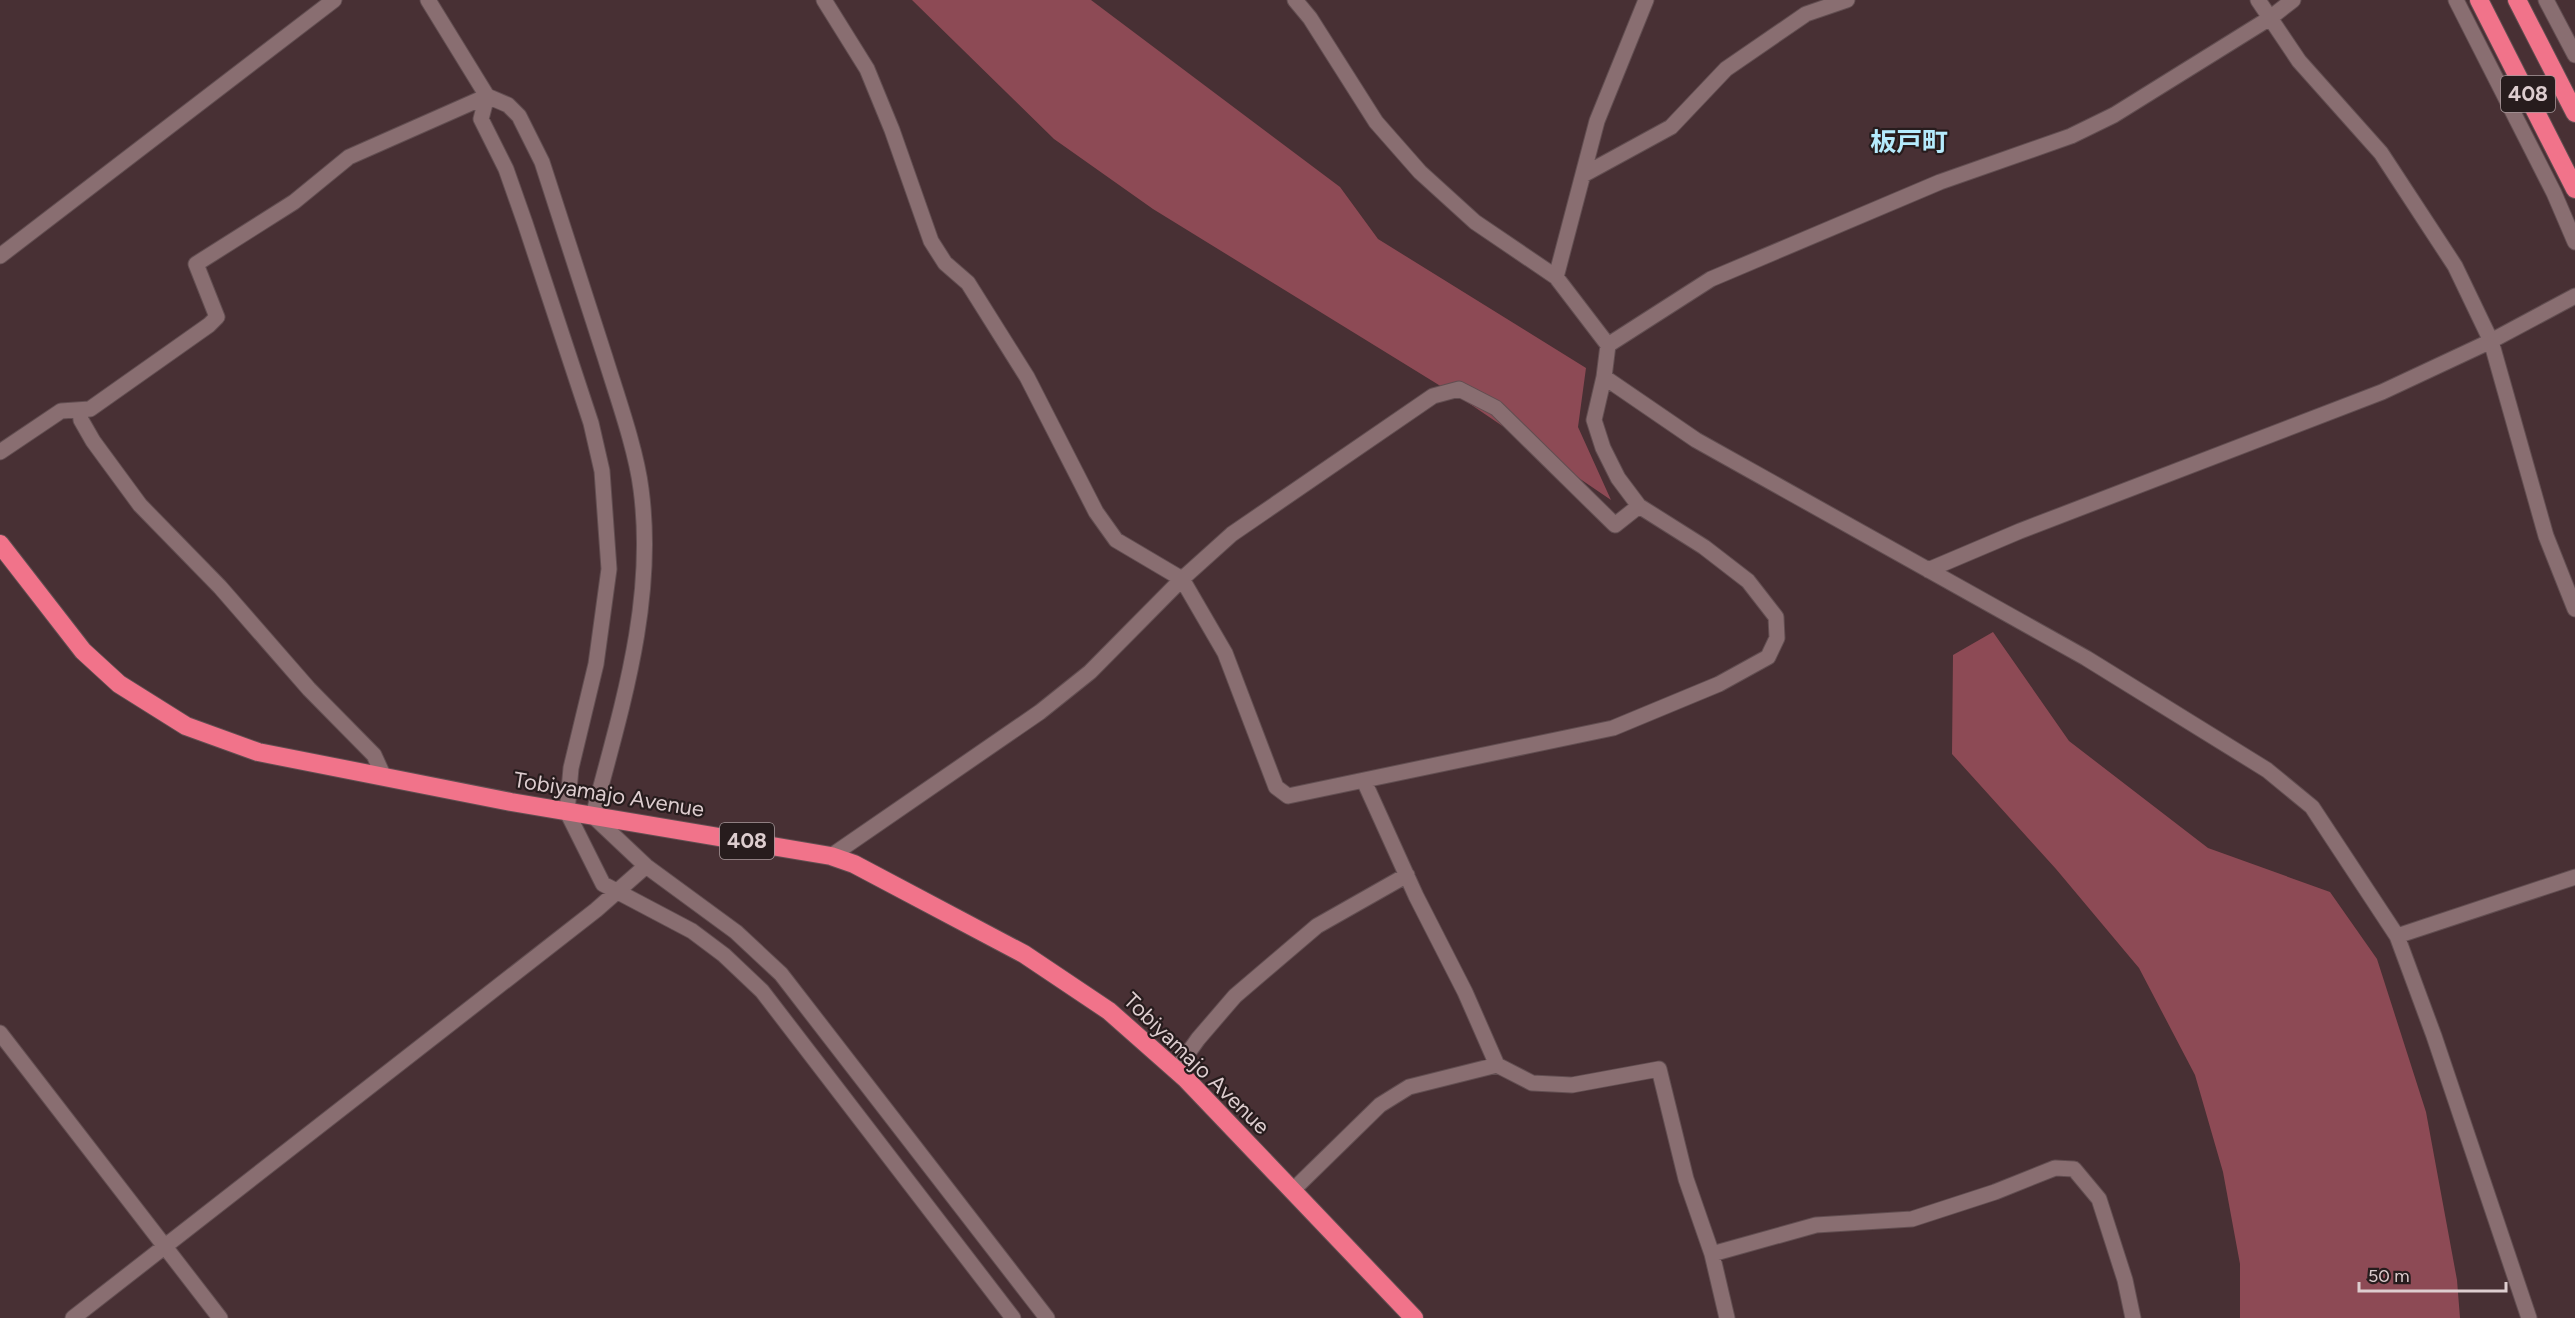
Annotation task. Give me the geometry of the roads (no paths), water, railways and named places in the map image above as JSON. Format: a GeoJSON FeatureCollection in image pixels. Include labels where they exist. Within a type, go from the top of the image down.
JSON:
{"type":"FeatureCollection","features":[{"type":"Feature","properties":{"kind":"highway","name":"408"},"geometry":{"type":"LineString","coordinates":[[2479,0],[2575,189]]}},
{"type":"Feature","properties":{"kind":"highway","name":"408"},"geometry":{"type":"LineString","coordinates":[[2517,0],[2575,112]]}},
{"type":"Feature","properties":{"kind":"highway","name":"Tobiyamajo Avenue"},"geometry":{"type":"LineString","coordinates":[[0,544],[83,651],[119,684],[186,726],[258,752],[567,812],[831,856],[854,864],[1024,954],[1109,1011],[1176,1070],[1414,1318]]}},
{"type":"Feature","properties":{"kind":"street"},"geometry":{"type":"LineString","coordinates":[[0,256],[334,0]]}},
{"type":"Feature","properties":{"kind":"street"},"geometry":{"type":"LineString","coordinates":[[428,0],[487,96],[508,105],[519,117],[542,162],[616,394],[641,488],[644,561],[640,618],[633,666],[593,816],[646,866],[735,932],[781,974],[1047,1318]]}},
{"type":"Feature","properties":{"kind":"street"},"geometry":{"type":"LineString","coordinates":[[824,0],[867,69],[892,130],[931,241],[945,262],[968,283],[1027,376],[1096,512],[1116,540],[1182,579],[1226,653],[1276,787],[1288,796],[1613,728],[1719,684],[1768,657],[1777,638],[1776,617],[1748,581],[1704,546],[1639,506],[1618,478],[1603,448],[1594,420],[1604,377],[1608,345],[1556,277],[1475,222],[1420,172],[1376,122],[1310,18],[1295,0]]}},
{"type":"Feature","properties":{"kind":"street"},"geometry":{"type":"LineString","coordinates":[[1556,277],[1597,121],[1646,0]]}},
{"type":"Feature","properties":{"kind":"street"},"geometry":{"type":"LineString","coordinates":[[1583,175],[1671,127],[1726,69],[1806,14],[1847,0]]}},
{"type":"Feature","properties":{"kind":"street"},"geometry":{"type":"LineString","coordinates":[[2258,0],[2299,62],[2380,153],[2455,266],[2491,341],[2546,536],[2575,609]]}},
{"type":"Feature","properties":{"kind":"street"},"geometry":{"type":"LineString","coordinates":[[1608,345],[1711,279],[1940,182],[2071,136],[2114,115],[2270,18],[2293,0]]}},
{"type":"Feature","properties":{"kind":"street"},"geometry":{"type":"LineString","coordinates":[[2456,0],[2554,193],[2575,242]]}},
{"type":"Feature","properties":{"kind":"street"},"geometry":{"type":"LineString","coordinates":[[2546,0],[2575,55]]}},
{"type":"Feature","properties":{"kind":"street"},"geometry":{"type":"LineString","coordinates":[[0,452],[62,411],[90,409],[209,325],[217,317],[196,264],[294,202],[349,158],[487,96]]}},
{"type":"Feature","properties":{"kind":"street"},"geometry":{"type":"LineString","coordinates":[[487,96],[481,118],[506,169],[525,223],[591,423],[602,471],[609,569],[596,664],[571,768],[567,812],[603,884],[692,931],[724,955],[762,991],[1013,1318]]}},
{"type":"Feature","properties":{"kind":"street"},"geometry":{"type":"LineString","coordinates":[[1928,570],[2020,531],[2382,392],[2491,341],[2575,296]]}},
{"type":"Feature","properties":{"kind":"street"},"geometry":{"type":"LineString","coordinates":[[1604,377],[1696,441],[2085,658],[2267,770],[2312,807],[2397,936],[2434,1036],[2529,1318]]}},
{"type":"Feature","properties":{"kind":"street"},"geometry":{"type":"LineString","coordinates":[[831,856],[1049,705],[1090,672],[1182,579],[1232,534],[1433,396],[1459,389],[1496,408],[1615,525],[1639,506]]}},
{"type":"Feature","properties":{"kind":"street"},"geometry":{"type":"LineString","coordinates":[[80,411],[81,420],[93,441],[140,505],[220,587],[309,689],[374,755],[384,777]]}},
{"type":"Feature","properties":{"kind":"street"},"geometry":{"type":"LineString","coordinates":[[1364,781],[1407,876],[1465,992],[1497,1065],[1532,1083],[1572,1085],[1659,1068],[1686,1179],[1712,1254],[1726,1318]]}},
{"type":"Feature","properties":{"kind":"street"},"geometry":{"type":"LineString","coordinates":[[73,1318],[596,910],[616,890],[646,866]]}},
{"type":"Feature","properties":{"kind":"street"},"geometry":{"type":"LineString","coordinates":[[1176,1070],[1198,1039],[1235,996],[1317,926],[1407,876]]}},
{"type":"Feature","properties":{"kind":"street"},"geometry":{"type":"LineString","coordinates":[[2397,936],[2575,877]]}},
{"type":"Feature","properties":{"kind":"street"},"geometry":{"type":"LineString","coordinates":[[0,1033],[220,1318]]}},
{"type":"Feature","properties":{"kind":"street"},"geometry":{"type":"LineString","coordinates":[[1292,1191],[1380,1105],[1408,1087],[1497,1065]]}},
{"type":"Feature","properties":{"kind":"street"},"geometry":{"type":"LineString","coordinates":[[1712,1254],[1816,1225],[1912,1219],[1995,1192],[2055,1168],[2074,1168],[2099,1199],[2116,1249],[2133,1318]]}},
{"type":"Feature","properties":{"kind":"district","name":"板戸町"},"geometry":{"type":"Point","coordinates":[1909,142]}}]}
